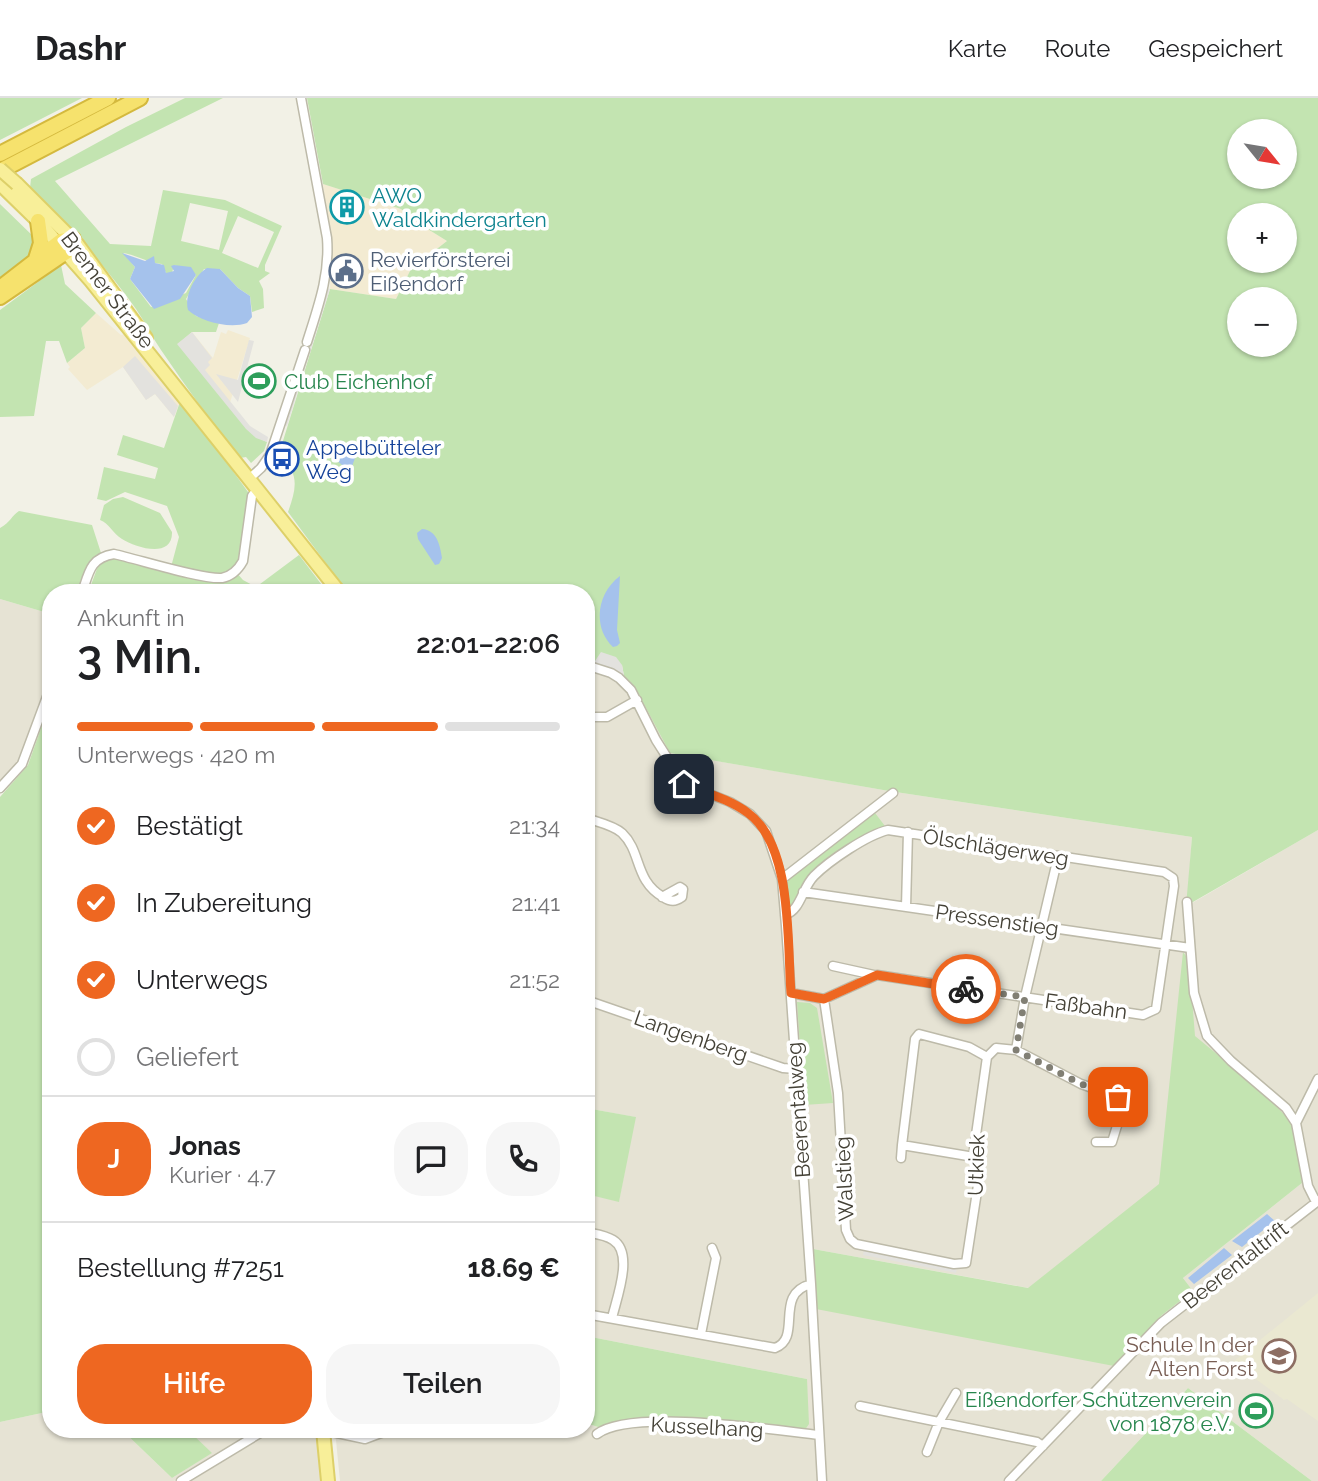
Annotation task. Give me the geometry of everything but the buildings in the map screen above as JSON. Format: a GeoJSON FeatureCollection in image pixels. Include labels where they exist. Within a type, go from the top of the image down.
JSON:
{"type":"FeatureCollection","features":[{"type":"Feature","properties":{"kind":"highway"},"geometry":{"type":"LineString","coordinates":[[0,154],[108,98]]}},
{"type":"Feature","properties":{"kind":"highway"},"geometry":{"type":"LineString","coordinates":[[0,170],[141,98]]}},
{"type":"Feature","properties":{"kind":"highway"},"geometry":{"type":"LineString","coordinates":[[35,263],[41,243],[38,221]]}},
{"type":"Feature","properties":{"kind":"highway"},"geometry":{"type":"LineString","coordinates":[[0,288],[66,245]]}},
{"type":"Feature","properties":{"kind":"highway"},"geometry":{"type":"LineString","coordinates":[[0,297],[66,245]]}},
{"type":"Feature","properties":{"kind":"main road","name":"Bremer Straße"},"geometry":{"type":"LineString","coordinates":[[0,170],[8,186],[38,221],[66,245]]}},
{"type":"Feature","properties":{"kind":"main road","name":"Bremer Straße"},"geometry":{"type":"LineString","coordinates":[[8,186],[126,309],[177,388],[333,584]]}},
{"type":"Feature","properties":{"kind":"main road"},"geometry":{"type":"LineString","coordinates":[[324,1438],[328,1481]]}},
{"type":"Feature","properties":{"kind":"street"},"geometry":{"type":"LineString","coordinates":[[85,584],[91,567],[102,556],[114,554],[210,577],[230,575],[243,561],[254,483],[270,454],[325,283],[328,250],[301,98]]}},
{"type":"Feature","properties":{"kind":"street","name":"Beerentalweg"},"geometry":{"type":"LineString","coordinates":[[595,669],[619,678],[637,701],[656,740],[684,784],[730,802],[750,814],[766,831],[782,879],[822,1481]]}},
{"type":"Feature","properties":{"kind":"street"},"geometry":{"type":"LineString","coordinates":[[595,717],[607,717],[637,701]]}},
{"type":"Feature","properties":{"kind":"street"},"geometry":{"type":"LineString","coordinates":[[0,788],[22,764],[42,710]]}},
{"type":"Feature","properties":{"kind":"street"},"geometry":{"type":"LineString","coordinates":[[782,879],[892,793]]}},
{"type":"Feature","properties":{"kind":"street"},"geometry":{"type":"LineString","coordinates":[[595,822],[622,833],[649,888],[662,897]]}},
{"type":"Feature","properties":{"kind":"street","name":"Ölschlägerweg"},"geometry":{"type":"LineString","coordinates":[[785,915],[795,910],[813,877],[824,867],[876,834],[888,830],[1164,872],[1172,877],[1174,886],[1167,945]]}},
{"type":"Feature","properties":{"kind":"street"},"geometry":{"type":"LineString","coordinates":[[906,907],[908,832]]}},
{"type":"Feature","properties":{"kind":"street"},"geometry":{"type":"LineString","coordinates":[[1016,1050],[1025,997],[1058,857]]}},
{"type":"Feature","properties":{"kind":"street","name":"Pressenstieg"},"geometry":{"type":"LineString","coordinates":[[803,892],[1190,948]]}},
{"type":"Feature","properties":{"kind":"street"},"geometry":{"type":"LineString","coordinates":[[1187,902],[1194,993],[1207,1036],[1231,1061],[1286,1108],[1296,1123],[1308,1186],[1317,1202]]}},
{"type":"Feature","properties":{"kind":"street","name":"Faßbahn"},"geometry":{"type":"LineString","coordinates":[[833,967],[1143,1015],[1156,1009],[1167,945]]}},
{"type":"Feature","properties":{"kind":"street"},"geometry":{"type":"LineString","coordinates":[[791,993],[824,999],[877,975]]}},
{"type":"Feature","properties":{"kind":"street","name":"Walstieg"},"geometry":{"type":"LineString","coordinates":[[824,999],[838,1093],[848,1235],[853,1242],[864,1247],[954,1264],[966,1263]]}},
{"type":"Feature","properties":{"kind":"street","name":"Langenberg"},"geometry":{"type":"LineString","coordinates":[[595,1003],[783,1068],[796,1069]]}},
{"type":"Feature","properties":{"kind":"street"},"geometry":{"type":"LineString","coordinates":[[901,1158],[915,1039],[919,1034],[969,1047],[987,1057],[996,1048],[1016,1050],[1081,1084],[1118,1097],[1124,1103],[1112,1142],[1096,1142]]}},
{"type":"Feature","properties":{"kind":"street","name":"Utkiek"},"geometry":{"type":"LineString","coordinates":[[966,1263],[978,1185],[974,1157],[987,1057]]}},
{"type":"Feature","properties":{"kind":"street"},"geometry":{"type":"LineString","coordinates":[[1296,1123],[1318,1079]]}},
{"type":"Feature","properties":{"kind":"street"},"geometry":{"type":"LineString","coordinates":[[902,1145],[974,1157]]}},
{"type":"Feature","properties":{"kind":"street","name":"Beerentaltrift"},"geometry":{"type":"LineString","coordinates":[[1009,1481],[1163,1321],[1317,1202]]}},
{"type":"Feature","properties":{"kind":"street"},"geometry":{"type":"LineString","coordinates":[[595,1235],[611,1239],[623,1253],[624,1262],[612,1318]]}},
{"type":"Feature","properties":{"kind":"street"},"geometry":{"type":"LineString","coordinates":[[701,1334],[716,1258],[712,1248]]}},
{"type":"Feature","properties":{"kind":"street"},"geometry":{"type":"LineString","coordinates":[[595,1315],[769,1348],[780,1347],[786,1338],[793,1295],[800,1288],[811,1284]]}},
{"type":"Feature","properties":{"kind":"street"},"geometry":{"type":"LineString","coordinates":[[927,1452],[939,1422],[956,1393]]}},
{"type":"Feature","properties":{"kind":"street"},"geometry":{"type":"LineString","coordinates":[[859,1406],[1037,1442],[1042,1446]]}},
{"type":"Feature","properties":{"kind":"street","name":"Kusselhang"},"geometry":{"type":"LineString","coordinates":[[597,1434],[604,1429],[635,1424],[681,1421],[819,1435]]}},
{"type":"Feature","properties":{"kind":"street"},"geometry":{"type":"LineString","coordinates":[[181,1481],[252,1438]]}},
{"type":"Feature","properties":{"kind":"shaded area"},"geometry":{"type":"Polygon","coordinates":[[[323,184],[401,209],[447,241],[411,269],[396,299],[330,289],[332,257],[323,184]]]}},
{"type":"Feature","properties":{"kind":"shaded area"},"geometry":{"type":"Polygon","coordinates":[[[326,288],[330,289],[287,426],[283,424],[326,288]]]}},
{"type":"Feature","properties":{"kind":"shaded area"},"geometry":{"type":"Polygon","coordinates":[[[96,313],[121,335],[125,334],[180,402],[174,417],[155,394],[146,400],[123,367],[87,390],[68,369],[70,367],[67,363],[85,348],[81,328],[96,313]]]}},
{"type":"Feature","properties":{"kind":"shaded area"},"geometry":{"type":"Polygon","coordinates":[[[228,330],[250,338],[228,409],[173,340],[192,332],[213,358],[221,332],[226,334],[228,330]]]}},
{"type":"Feature","properties":{"kind":"shaded area"},"geometry":{"type":"Polygon","coordinates":[[[192,332],[212,358],[205,370],[250,426],[268,437],[267,442],[256,438],[246,429],[177,344],[192,332]]]}},
{"type":"Feature","properties":{"kind":"shaded area"},"geometry":{"type":"Polygon","coordinates":[[[249,340],[254,341],[238,402],[216,374],[238,380],[249,340]]]}},
{"type":"Feature","properties":{"kind":"shaded area"},"geometry":{"type":"Polygon","coordinates":[[[135,356],[178,406],[174,417],[155,394],[146,400],[123,367],[135,356]]]}},
{"type":"Feature","properties":{"kind":"shaded area"},"geometry":{"type":"Polygon","coordinates":[[[0,599],[42,611],[42,704],[19,762],[0,784],[0,599]]]}},
{"type":"Feature","properties":{"kind":"shaded area"},"geometry":{"type":"Polygon","coordinates":[[[601,652],[616,657],[622,665],[624,676],[595,665],[601,652]]]}},
{"type":"Feature","properties":{"kind":"shaded area"},"geometry":{"type":"Polygon","coordinates":[[[595,665],[624,676],[638,693],[671,753],[889,791],[1192,837],[1187,906],[1318,830],[1318,1481],[1312,1481],[1188,1388],[1101,1481],[340,1481],[336,1438],[595,1438],[595,1426],[604,1429],[807,1379],[595,1338],[595,1196],[619,1201],[635,1117],[595,1110],[595,665]],[[1189,1163],[1029,1288],[813,1249],[1114,1366],[1162,1315],[1193,1291],[1183,1278],[1302,1183],[1189,1163]]]}},
{"type":"Feature","properties":{"kind":"shaded area"},"geometry":{"type":"Polygon","coordinates":[[[864,1250],[957,1268],[956,1273],[863,1255],[864,1250]]]}},
{"type":"Feature","properties":{"kind":"shaded area","name":"Schule In der Alten Forst"},"geometry":{"type":"Polygon","coordinates":[[[1318,1293],[1318,1421],[1287,1399],[1284,1400],[1233,1362],[1318,1293]]]}},
{"type":"Feature","properties":{"kind":"shaded area"},"geometry":{"type":"Polygon","coordinates":[[[42,1413],[42,1438],[130,1438],[172,1478],[211,1453],[196,1438],[245,1438],[174,1481],[0,1481],[0,1422],[42,1413]]]}},
{"type":"Feature","properties":{"kind":"shaded area"},"geometry":{"type":"Polygon","coordinates":[[[259,1438],[317,1438],[322,1481],[191,1481],[259,1438]]]}},
{"type":"Feature","properties":{"kind":"green space"},"geometry":{"type":"Polygon","coordinates":[[[0,98],[82,98],[0,140],[0,98]]]}},
{"type":"Feature","properties":{"kind":"green space"},"geometry":{"type":"Polygon","coordinates":[[[185,98],[223,98],[55,181],[110,244],[151,246],[163,190],[225,200],[282,226],[265,265],[265,271],[270,273],[259,281],[263,289],[264,308],[252,312],[250,296],[220,269],[204,269],[186,299],[196,316],[219,323],[216,332],[192,332],[178,344],[256,437],[267,442],[264,451],[251,463],[246,457],[240,458],[209,418],[112,277],[30,188],[31,179],[185,98]],[[190,203],[181,241],[219,250],[228,211],[190,203]],[[238,216],[222,253],[258,268],[274,232],[238,216]],[[123,253],[135,267],[130,279],[151,307],[186,293],[196,275],[174,265],[172,273],[166,273],[162,264],[123,253]]]}},
{"type":"Feature","properties":{"kind":"green space"},"geometry":{"type":"Polygon","coordinates":[[[307,98],[1318,98],[1318,830],[1186,906],[1192,837],[889,791],[670,753],[638,693],[624,676],[622,665],[595,663],[595,584],[341,584],[288,512],[295,482],[290,468],[278,457],[330,289],[396,299],[411,269],[447,241],[401,209],[323,184],[307,98]]]}},
{"type":"Feature","properties":{"kind":"green space"},"geometry":{"type":"Polygon","coordinates":[[[0,204],[36,239],[33,257],[0,279],[0,204]]]}},
{"type":"Feature","properties":{"kind":"green space"},"geometry":{"type":"Polygon","coordinates":[[[61,265],[65,284],[96,313],[81,328],[85,348],[67,363],[59,341],[46,341],[34,416],[0,417],[0,310],[61,265]]]}},
{"type":"Feature","properties":{"kind":"green space"},"geometry":{"type":"Polygon","coordinates":[[[181,399],[253,499],[245,553],[236,572],[250,584],[91,584],[101,558],[87,584],[42,584],[42,611],[0,599],[0,528],[19,511],[92,525],[102,556],[171,567],[179,537],[167,506],[125,492],[106,501],[97,499],[104,467],[155,479],[158,468],[117,455],[123,435],[164,448],[181,399]]]}},
{"type":"Feature","properties":{"kind":"green space"},"geometry":{"type":"Polygon","coordinates":[[[123,497],[160,513],[172,532],[167,546],[153,549],[136,546],[119,537],[100,520],[104,505],[123,497]]]}},
{"type":"Feature","properties":{"kind":"green space"},"geometry":{"type":"Polygon","coordinates":[[[299,555],[321,584],[260,584],[299,555]]]}},
{"type":"Feature","properties":{"kind":"green space"},"geometry":{"type":"Polygon","coordinates":[[[42,725],[42,1413],[0,1422],[0,797],[28,765],[42,725]]]}},
{"type":"Feature","properties":{"kind":"green space"},"geometry":{"type":"Polygon","coordinates":[[[872,809],[888,830],[824,867],[795,910],[788,907],[782,879],[872,809]]]}},
{"type":"Feature","properties":{"kind":"green space"},"geometry":{"type":"Polygon","coordinates":[[[1183,952],[1189,960],[1195,1036],[1252,1083],[1293,1123],[1302,1183],[1183,1278],[1193,1291],[1162,1315],[1114,1366],[816,1309],[813,1249],[1028,1288],[1159,1184],[1183,952]]]}},
{"type":"Feature","properties":{"kind":"green space"},"geometry":{"type":"Polygon","coordinates":[[[797,1002],[810,1003],[817,1008],[833,1103],[804,1105],[797,1002]]]}},
{"type":"Feature","properties":{"kind":"green space"},"geometry":{"type":"Polygon","coordinates":[[[595,1110],[636,1117],[619,1202],[595,1196],[595,1110]]]}},
{"type":"Feature","properties":{"kind":"green space"},"geometry":{"type":"Polygon","coordinates":[[[595,1338],[807,1379],[809,1424],[802,1434],[682,1421],[604,1429],[595,1426],[595,1338]]]}},
{"type":"Feature","properties":{"kind":"green space"},"geometry":{"type":"Polygon","coordinates":[[[1188,1388],[1312,1481],[1101,1481],[1188,1388]]]}},
{"type":"Feature","properties":{"kind":"green space"},"geometry":{"type":"Polygon","coordinates":[[[130,1438],[196,1438],[212,1453],[172,1478],[130,1438]]]}},
{"type":"Feature","properties":{"kind":"water"},"geometry":{"type":"Polygon","coordinates":[[[122,253],[145,261],[154,256],[155,263],[164,265],[166,273],[174,271],[171,266],[174,265],[191,267],[196,275],[180,299],[154,309],[130,279],[135,267],[122,253]]]}},
{"type":"Feature","properties":{"kind":"water"},"geometry":{"type":"Polygon","coordinates":[[[207,268],[220,269],[250,296],[252,317],[247,323],[216,323],[200,318],[188,310],[192,286],[207,268]]]}},
{"type":"Feature","properties":{"kind":"water"},"geometry":{"type":"Polygon","coordinates":[[[350,445],[358,450],[351,469],[347,469],[336,460],[337,453],[350,445]]]}},
{"type":"Feature","properties":{"kind":"water"},"geometry":{"type":"Polygon","coordinates":[[[422,529],[431,532],[437,539],[442,558],[439,564],[435,565],[418,539],[417,533],[422,529]]]}},
{"type":"Feature","properties":{"kind":"water"},"geometry":{"type":"Polygon","coordinates":[[[620,576],[617,630],[620,643],[613,647],[602,630],[600,610],[606,591],[620,576]]]}},
{"type":"Feature","properties":{"kind":"water"},"geometry":{"type":"Polygon","coordinates":[[[1267,1214],[1275,1221],[1242,1247],[1232,1241],[1267,1214]]]}},
{"type":"Feature","properties":{"kind":"water"},"geometry":{"type":"Polygon","coordinates":[[[1224,1248],[1232,1255],[1194,1284],[1188,1278],[1224,1248]]]}},
{"type":"Feature","properties":{"kind":"way so far"},"geometry":{"type":"LineString","coordinates":[[966,989],[1025,997],[1016,1050],[1081,1084],[1118,1097]]}},
{"type":"Feature","properties":{"kind":"place","name":"AWO Waldkindergarten"},"geometry":{"type":"Point","coordinates":[347,207]}},
{"type":"Feature","properties":{"kind":"place","name":"Revierförsterei Eißendorf"},"geometry":{"type":"Point","coordinates":[346,271]}},
{"type":"Feature","properties":{"kind":"place","name":"Club Eichenhof"},"geometry":{"type":"Point","coordinates":[259,381]}},
{"type":"Feature","properties":{"kind":"place","name":"Appelbütteler Weg"},"geometry":{"type":"Point","coordinates":[282,459]}},
{"type":"Feature","properties":{"kind":"place","name":"Schule In der Alten Forst"},"geometry":{"type":"Point","coordinates":[1279,1356]}},
{"type":"Feature","properties":{"kind":"place","name":"Eißendorfer Schützenverein von 1878 e.V."},"geometry":{"type":"Point","coordinates":[1256,1411]}},
{"type":"Feature","properties":{"kind":"route"},"geometry":{"type":"LineString","coordinates":[[684,784],[730,802],[750,814],[766,831],[782,879],[791,993],[824,999],[877,975],[966,989]]}}]}
